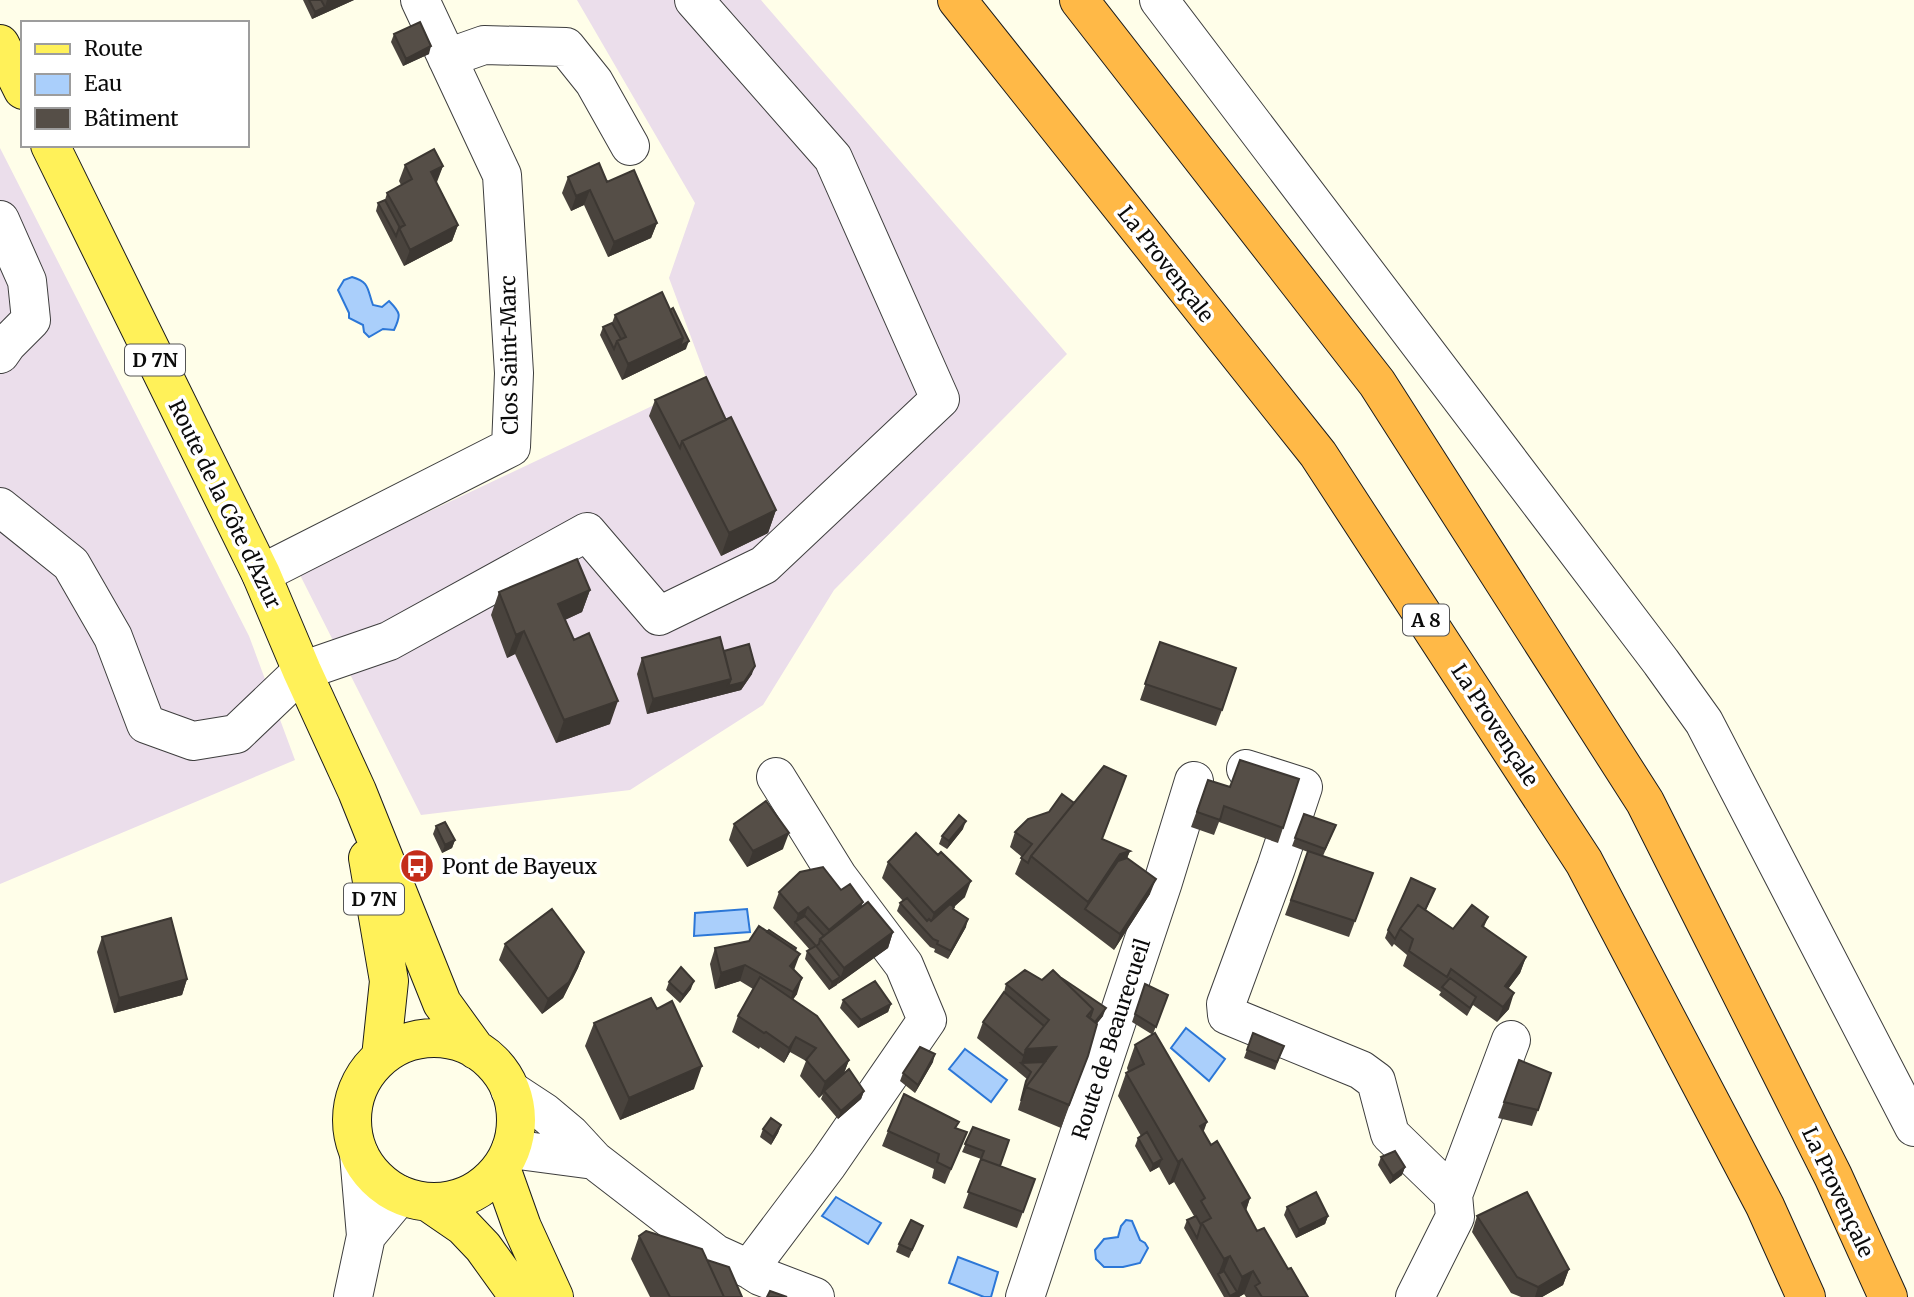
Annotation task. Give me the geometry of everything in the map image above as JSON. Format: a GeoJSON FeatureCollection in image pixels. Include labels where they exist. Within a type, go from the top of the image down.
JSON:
{"type":"FeatureCollection","features":[{"type":"Feature","properties":{"kind":"highway","name":"La Provençale"},"geometry":{"type":"LineString","coordinates":[[957,0],[1326,466],[1584,862],[1765,1206],[1806,1297]]}},
{"type":"Feature","properties":{"kind":"highway","name":"La Provençale"},"geometry":{"type":"LineString","coordinates":[[1079,0],[1377,383],[1645,802],[1833,1176],[1888,1297]]}},
{"type":"Feature","properties":{"kind":"main road"},"geometry":{"type":"LineString","coordinates":[[0,44],[21,86]]}},
{"type":"Feature","properties":{"kind":"main road","name":"Route de la Côte d'Azur"},"geometry":{"type":"LineString","coordinates":[[51,147],[261,574],[302,671],[358,791],[442,1003],[476,1050]]}},
{"type":"Feature","properties":{"kind":"main road","name":"Route de la Côte d'Azur"},"geometry":{"type":"LineString","coordinates":[[358,791],[374,905],[389,981],[381,1056]]}},
{"type":"Feature","properties":{"kind":"main road"},"geometry":{"type":"LineString","coordinates":[[414,1199],[440,1202],[475,1192],[490,1181],[506,1159],[515,1133],[516,1119],[510,1090],[503,1075],[476,1050],[447,1039],[426,1038],[412,1041],[381,1056],[365,1075],[355,1095],[351,1120],[353,1135],[368,1170],[381,1183],[463,1226],[483,1247],[519,1297]]}},
{"type":"Feature","properties":{"kind":"main road"},"geometry":{"type":"LineString","coordinates":[[506,1159],[522,1227],[554,1297]]}},
{"type":"Feature","properties":{"kind":"street","name":"Clos Saint-Marc"},"geometry":{"type":"LineString","coordinates":[[261,574],[511,447],[514,373],[502,175],[420,0]]}},
{"type":"Feature","properties":{"kind":"street"},"geometry":{"type":"LineString","coordinates":[[0,507],[71,564],[113,637],[146,724],[193,741],[236,734],[302,671],[389,642],[587,532],[659,616],[764,565],[940,399],[833,158],[694,0]]}},
{"type":"Feature","properties":{"kind":"street"},"geometry":{"type":"LineString","coordinates":[[1159,0],[1661,662],[1703,722],[1914,1127]]}},
{"type":"Feature","properties":{"kind":"street"},"geometry":{"type":"LineString","coordinates":[[447,58],[484,45],[566,47],[594,82],[630,146]]}},
{"type":"Feature","properties":{"kind":"street"},"geometry":{"type":"LineString","coordinates":[[0,220],[27,281],[31,320],[0,354]]}},
{"type":"Feature","properties":{"kind":"street"},"geometry":{"type":"LineString","coordinates":[[1240,767],[1303,787],[1226,1004],[1227,1016],[1361,1070],[1376,1081],[1390,1134],[1453,1195]]}},
{"type":"Feature","properties":{"kind":"street"},"geometry":{"type":"LineString","coordinates":[[749,1269],[828,1164],[927,1020],[904,965],[838,877],[776,777]]}},
{"type":"Feature","properties":{"kind":"street","name":"Route de Beaurecueil"},"geometry":{"type":"LineString","coordinates":[[1025,1297],[1159,895],[1194,781]]}},
{"type":"Feature","properties":{"kind":"street"},"geometry":{"type":"LineString","coordinates":[[1415,1297],[1455,1217],[1453,1195],[1511,1040]]}},
{"type":"Feature","properties":{"kind":"street"},"geometry":{"type":"LineString","coordinates":[[510,1090],[545,1113],[570,1133],[593,1160],[716,1254],[760,1276],[815,1297]]}},
{"type":"Feature","properties":{"kind":"street"},"geometry":{"type":"LineString","coordinates":[[353,1297],[366,1236],[359,1154]]}},
{"type":"Feature","properties":{"kind":"street"},"geometry":{"type":"LineString","coordinates":[[506,1159],[593,1160]]}},
{"type":"Feature","properties":{"kind":"street"},"geometry":{"type":"LineString","coordinates":[[366,1236],[414,1199]]}},
{"type":"Feature","properties":{"kind":"shaded area"},"geometry":{"type":"Polygon","coordinates":[[[577,0],[761,0],[1067,354],[834,590],[763,705],[630,790],[421,815],[299,573],[707,380],[669,278],[695,203],[577,0]]]}},
{"type":"Feature","properties":{"kind":"shaded area"},"geometry":{"type":"Polygon","coordinates":[[[0,148],[249,636],[295,760],[0,884],[0,148]]]}},
{"type":"Feature","properties":{"kind":"water"},"geometry":{"type":"Polygon","coordinates":[[[352,277],[365,284],[373,305],[382,307],[389,301],[396,308],[399,317],[394,330],[383,329],[369,337],[364,332],[363,325],[349,318],[338,290],[344,280],[352,277]]]}},
{"type":"Feature","properties":{"kind":"water"},"geometry":{"type":"Polygon","coordinates":[[[747,909],[750,932],[694,936],[695,913],[747,909]]]}},
{"type":"Feature","properties":{"kind":"water"},"geometry":{"type":"Polygon","coordinates":[[[1186,1028],[1225,1059],[1209,1081],[1171,1048],[1186,1028]]]}},
{"type":"Feature","properties":{"kind":"water"},"geometry":{"type":"Polygon","coordinates":[[[965,1049],[1007,1080],[991,1102],[949,1069],[965,1049]]]}},
{"type":"Feature","properties":{"kind":"water"},"geometry":{"type":"Polygon","coordinates":[[[836,1197],[881,1223],[868,1244],[822,1216],[836,1197]]]}},
{"type":"Feature","properties":{"kind":"water"},"geometry":{"type":"Polygon","coordinates":[[[1126,1220],[1132,1221],[1140,1240],[1148,1248],[1140,1263],[1104,1267],[1096,1259],[1095,1250],[1104,1239],[1118,1237],[1126,1220]]]}},
{"type":"Feature","properties":{"kind":"water"},"geometry":{"type":"Polygon","coordinates":[[[958,1257],[998,1272],[991,1297],[984,1297],[949,1283],[958,1257]]]}},
{"type":"Feature","properties":{"kind":"building"},"geometry":{"type":"Polygon","coordinates":[[[309,0],[321,0],[325,7],[315,12],[309,0]]]}},
{"type":"Feature","properties":{"kind":"building"},"geometry":{"type":"Polygon","coordinates":[[[420,22],[431,46],[406,59],[394,34],[420,22]]]}},
{"type":"Feature","properties":{"kind":"building"},"geometry":{"type":"Polygon","coordinates":[[[434,149],[443,166],[431,172],[458,225],[410,250],[399,228],[405,225],[387,193],[412,179],[405,165],[434,149]]]}},
{"type":"Feature","properties":{"kind":"building"},"geometry":{"type":"Polygon","coordinates":[[[599,163],[607,182],[634,170],[657,223],[614,242],[590,190],[576,196],[568,177],[599,163]]]}},
{"type":"Feature","properties":{"kind":"building"},"geometry":{"type":"Polygon","coordinates":[[[385,200],[400,228],[396,236],[378,203],[385,200]]]}},
{"type":"Feature","properties":{"kind":"building"},"geometry":{"type":"Polygon","coordinates":[[[662,292],[683,338],[628,364],[617,341],[626,337],[615,315],[662,292]]]}},
{"type":"Feature","properties":{"kind":"building"},"geometry":{"type":"Polygon","coordinates":[[[673,308],[689,341],[680,346],[683,338],[670,310],[673,308]]]}},
{"type":"Feature","properties":{"kind":"building"},"geometry":{"type":"Polygon","coordinates":[[[612,323],[621,339],[617,341],[614,349],[603,327],[612,323]]]}},
{"type":"Feature","properties":{"kind":"building"},"geometry":{"type":"Polygon","coordinates":[[[706,377],[726,420],[682,441],[680,448],[655,400],[706,377]]]}},
{"type":"Feature","properties":{"kind":"building"},"geometry":{"type":"Polygon","coordinates":[[[731,417],[776,510],[729,533],[682,441],[731,417]]]}},
{"type":"Feature","properties":{"kind":"building"},"geometry":{"type":"Polygon","coordinates":[[[577,559],[590,590],[558,604],[574,640],[589,633],[618,701],[564,720],[524,631],[516,635],[499,592],[577,559]]]}},
{"type":"Feature","properties":{"kind":"building"},"geometry":{"type":"Polygon","coordinates":[[[720,637],[731,679],[653,699],[642,658],[720,637]]]}},
{"type":"Feature","properties":{"kind":"building"},"geometry":{"type":"Polygon","coordinates":[[[1160,642],[1236,668],[1222,710],[1145,684],[1160,642]]]}},
{"type":"Feature","properties":{"kind":"building"},"geometry":{"type":"Polygon","coordinates":[[[749,644],[755,666],[744,682],[728,686],[731,679],[724,651],[749,644]]]}},
{"type":"Feature","properties":{"kind":"building"},"geometry":{"type":"Polygon","coordinates":[[[1240,760],[1299,779],[1283,828],[1224,806],[1220,820],[1197,812],[1208,780],[1230,787],[1240,760]]]}},
{"type":"Feature","properties":{"kind":"building"},"geometry":{"type":"Polygon","coordinates":[[[1104,766],[1126,776],[1102,839],[1130,851],[1120,854],[1088,902],[1031,856],[1104,766]]]}},
{"type":"Feature","properties":{"kind":"building"},"geometry":{"type":"Polygon","coordinates":[[[1062,794],[1074,803],[1028,863],[1021,858],[1032,844],[1015,832],[1028,819],[1049,812],[1062,794]]]}},
{"type":"Feature","properties":{"kind":"building"},"geometry":{"type":"Polygon","coordinates":[[[766,801],[789,833],[753,851],[734,824],[766,801]]]}},
{"type":"Feature","properties":{"kind":"building"},"geometry":{"type":"Polygon","coordinates":[[[1304,814],[1336,825],[1325,849],[1295,838],[1304,814]]]}},
{"type":"Feature","properties":{"kind":"building"},"geometry":{"type":"Polygon","coordinates":[[[959,815],[966,821],[949,841],[942,836],[959,815]]]}},
{"type":"Feature","properties":{"kind":"building"},"geometry":{"type":"Polygon","coordinates":[[[445,822],[455,840],[445,845],[436,826],[445,822]]]}},
{"type":"Feature","properties":{"kind":"building"},"geometry":{"type":"Polygon","coordinates":[[[916,833],[938,855],[941,852],[971,881],[934,913],[888,862],[916,833]]]}},
{"type":"Feature","properties":{"kind":"building"},"geometry":{"type":"Polygon","coordinates":[[[1308,851],[1373,873],[1355,921],[1291,900],[1308,851]]]}},
{"type":"Feature","properties":{"kind":"building"},"geometry":{"type":"Polygon","coordinates":[[[1127,858],[1156,879],[1120,934],[1085,909],[1118,861],[1127,858]]]}},
{"type":"Feature","properties":{"kind":"building"},"geometry":{"type":"Polygon","coordinates":[[[823,867],[841,890],[850,884],[863,902],[829,930],[808,907],[798,914],[779,892],[800,872],[823,867]]]}},
{"type":"Feature","properties":{"kind":"building"},"geometry":{"type":"Polygon","coordinates":[[[1411,878],[1435,889],[1425,910],[1418,905],[1395,939],[1388,930],[1411,878]]]}},
{"type":"Feature","properties":{"kind":"building"},"geometry":{"type":"Polygon","coordinates":[[[907,898],[927,921],[931,921],[950,904],[968,919],[951,951],[937,944],[938,941],[933,939],[900,903],[907,898]]]}},
{"type":"Feature","properties":{"kind":"building"},"geometry":{"type":"Polygon","coordinates":[[[868,902],[893,932],[844,968],[820,939],[868,902]]]}},
{"type":"Feature","properties":{"kind":"building"},"geometry":{"type":"Polygon","coordinates":[[[1418,905],[1453,929],[1472,905],[1488,917],[1482,926],[1526,957],[1505,986],[1514,993],[1503,1007],[1451,969],[1447,977],[1409,951],[1413,939],[1400,929],[1418,905]]]}},
{"type":"Feature","properties":{"kind":"building"},"geometry":{"type":"Polygon","coordinates":[[[552,909],[584,952],[569,982],[548,999],[505,944],[552,909]]]}},
{"type":"Feature","properties":{"kind":"building"},"geometry":{"type":"Polygon","coordinates":[[[805,916],[824,936],[816,946],[795,922],[805,916]]]}},
{"type":"Feature","properties":{"kind":"building"},"geometry":{"type":"Polygon","coordinates":[[[171,918],[187,979],[119,998],[102,937],[171,918]]]}},
{"type":"Feature","properties":{"kind":"building"},"geometry":{"type":"Polygon","coordinates":[[[759,926],[800,954],[790,966],[802,978],[793,992],[745,965],[721,973],[715,948],[749,941],[759,926]]]}},
{"type":"Feature","properties":{"kind":"building"},"geometry":{"type":"Polygon","coordinates":[[[769,930],[796,948],[795,950],[767,932],[769,930]]]}},
{"type":"Feature","properties":{"kind":"building"},"geometry":{"type":"Polygon","coordinates":[[[816,946],[840,977],[832,982],[807,951],[816,946]]]}},
{"type":"Feature","properties":{"kind":"building"},"geometry":{"type":"Polygon","coordinates":[[[681,967],[694,981],[683,995],[669,982],[681,967]]]}},
{"type":"Feature","properties":{"kind":"building"},"geometry":{"type":"Polygon","coordinates":[[[1025,970],[1042,980],[1053,970],[1093,1009],[1087,1016],[1097,1024],[1069,1105],[1026,1087],[1056,1047],[1026,1049],[1049,1020],[1006,984],[1025,970]]]}},
{"type":"Feature","properties":{"kind":"building"},"geometry":{"type":"Polygon","coordinates":[[[760,977],[817,1016],[849,1060],[825,1082],[806,1060],[816,1048],[796,1037],[789,1048],[738,1016],[760,977]]]}},
{"type":"Feature","properties":{"kind":"building"},"geometry":{"type":"Polygon","coordinates":[[[1060,977],[1106,1008],[1095,1022],[1090,1018],[1093,1009],[1060,977]]]}},
{"type":"Feature","properties":{"kind":"building"},"geometry":{"type":"Polygon","coordinates":[[[1450,978],[1476,997],[1470,1008],[1442,987],[1450,978]]]}},
{"type":"Feature","properties":{"kind":"building"},"geometry":{"type":"Polygon","coordinates":[[[875,981],[891,1004],[861,1020],[843,1000],[875,981]]]}},
{"type":"Feature","properties":{"kind":"building"},"geometry":{"type":"Polygon","coordinates":[[[1145,984],[1168,995],[1156,1027],[1135,1014],[1145,984]]]}},
{"type":"Feature","properties":{"kind":"building"},"geometry":{"type":"Polygon","coordinates":[[[1004,992],[1044,1026],[1026,1049],[1024,1056],[983,1022],[1004,992]]]}},
{"type":"Feature","properties":{"kind":"building"},"geometry":{"type":"Polygon","coordinates":[[[651,998],[657,1009],[672,1001],[702,1066],[629,1098],[594,1023],[651,998]]]}},
{"type":"Feature","properties":{"kind":"building"},"geometry":{"type":"Polygon","coordinates":[[[1155,1033],[1207,1122],[1200,1126],[1211,1145],[1217,1141],[1250,1198],[1242,1203],[1257,1231],[1264,1228],[1308,1297],[1262,1297],[1255,1286],[1260,1283],[1253,1271],[1242,1277],[1230,1256],[1224,1259],[1202,1223],[1211,1218],[1201,1201],[1205,1198],[1182,1159],[1178,1162],[1126,1073],[1144,1064],[1135,1045],[1155,1033]]]}},
{"type":"Feature","properties":{"kind":"building"},"geometry":{"type":"Polygon","coordinates":[[[1253,1033],[1284,1046],[1277,1062],[1247,1050],[1253,1033]]]}},
{"type":"Feature","properties":{"kind":"building"},"geometry":{"type":"Polygon","coordinates":[[[920,1047],[935,1054],[918,1085],[903,1073],[920,1047]]]}},
{"type":"Feature","properties":{"kind":"building"},"geometry":{"type":"Polygon","coordinates":[[[1519,1060],[1551,1073],[1538,1110],[1504,1102],[1519,1060]]]}},
{"type":"Feature","properties":{"kind":"building"},"geometry":{"type":"Polygon","coordinates":[[[1045,1062],[1026,1087],[1021,1101],[1031,1072],[1021,1063],[1045,1062]]]}},
{"type":"Feature","properties":{"kind":"building"},"geometry":{"type":"Polygon","coordinates":[[[849,1069],[864,1091],[841,1111],[824,1091],[849,1069]]]}},
{"type":"Feature","properties":{"kind":"building"},"geometry":{"type":"Polygon","coordinates":[[[904,1094],[959,1122],[955,1128],[967,1132],[951,1169],[937,1162],[939,1154],[888,1131],[904,1094]]]}},
{"type":"Feature","properties":{"kind":"building"},"geometry":{"type":"Polygon","coordinates":[[[771,1118],[781,1125],[773,1137],[763,1129],[771,1118]]]}},
{"type":"Feature","properties":{"kind":"building"},"geometry":{"type":"Polygon","coordinates":[[[973,1127],[1009,1140],[1000,1166],[981,1159],[984,1151],[965,1144],[973,1127]]]}},
{"type":"Feature","properties":{"kind":"building"},"geometry":{"type":"Polygon","coordinates":[[[1147,1132],[1162,1159],[1153,1164],[1138,1138],[1147,1132]]]}},
{"type":"Feature","properties":{"kind":"building"},"geometry":{"type":"Polygon","coordinates":[[[1395,1151],[1405,1167],[1393,1176],[1381,1157],[1395,1151]]]}},
{"type":"Feature","properties":{"kind":"building"},"geometry":{"type":"Polygon","coordinates":[[[981,1159],[1035,1179],[1023,1212],[968,1192],[981,1159]]]}},
{"type":"Feature","properties":{"kind":"building"},"geometry":{"type":"Polygon","coordinates":[[[1316,1192],[1328,1216],[1299,1230],[1287,1207],[1316,1192]]]}},
{"type":"Feature","properties":{"kind":"building"},"geometry":{"type":"Polygon","coordinates":[[[1527,1192],[1569,1269],[1538,1287],[1517,1277],[1477,1216],[1527,1192]]]}},
{"type":"Feature","properties":{"kind":"building"},"geometry":{"type":"Polygon","coordinates":[[[1196,1216],[1201,1225],[1197,1238],[1187,1220],[1196,1216]]]}},
{"type":"Feature","properties":{"kind":"building"},"geometry":{"type":"Polygon","coordinates":[[[911,1220],[923,1226],[912,1250],[899,1244],[911,1220]]]}},
{"type":"Feature","properties":{"kind":"building"},"geometry":{"type":"Polygon","coordinates":[[[646,1231],[702,1249],[724,1297],[670,1297],[639,1236],[646,1231]]]}},
{"type":"Feature","properties":{"kind":"building"},"geometry":{"type":"Polygon","coordinates":[[[707,1260],[729,1267],[742,1297],[724,1297],[707,1260]]]}},
{"type":"Feature","properties":{"kind":"building"},"geometry":{"type":"Polygon","coordinates":[[[1224,1271],[1237,1292],[1230,1296],[1218,1274],[1224,1271]]]}},
{"type":"Feature","properties":{"kind":"building"},"geometry":{"type":"Polygon","coordinates":[[[770,1291],[787,1297],[767,1297],[770,1291]]]}},
{"type":"Feature","properties":{"kind":"place","name":"Pont de Bayeux"},"geometry":{"type":"Point","coordinates":[417,866]}}]}
